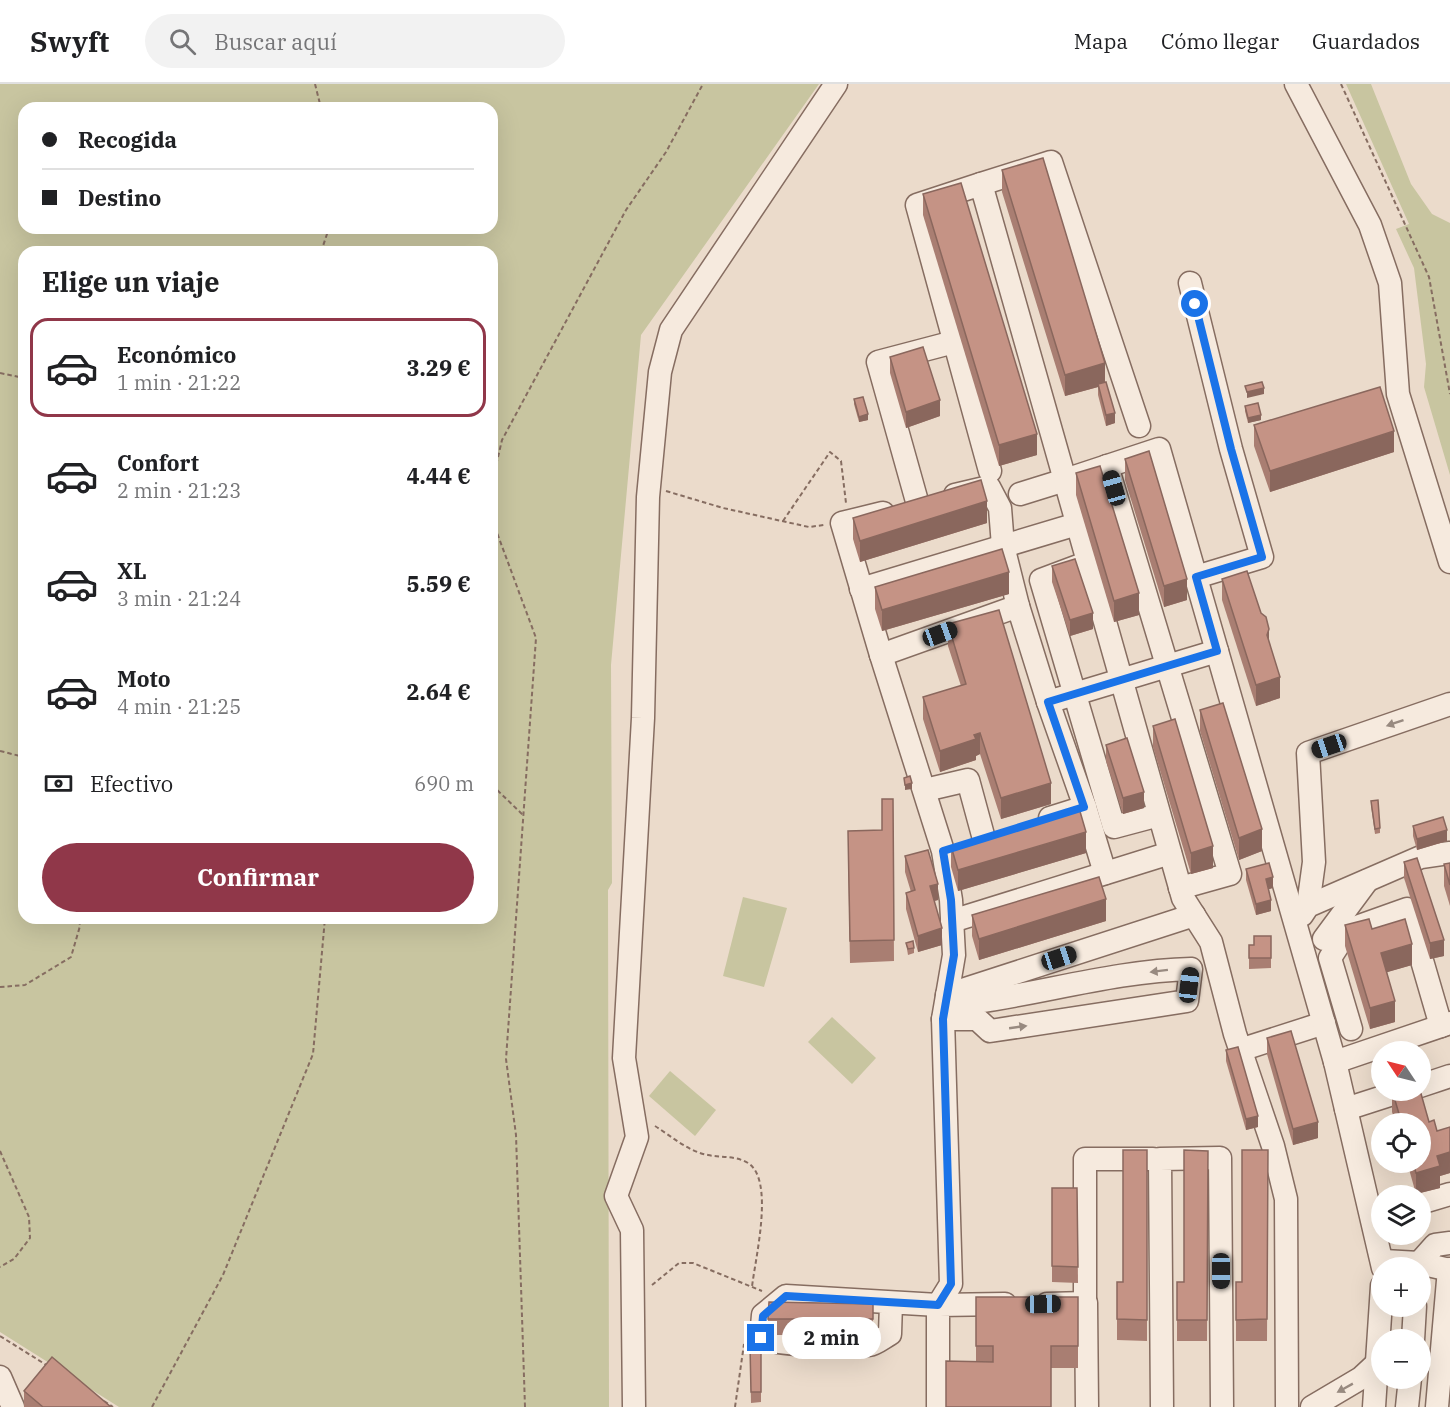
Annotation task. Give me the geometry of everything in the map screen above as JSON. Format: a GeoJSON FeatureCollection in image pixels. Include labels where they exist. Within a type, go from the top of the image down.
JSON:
{"type":"FeatureCollection","features":[{"type":"Feature","properties":{"kind":"street"},"geometry":{"type":"LineString","coordinates":[[634,1407],[632,1230],[616,1196],[637,1137],[624,1058],[643,718],[649,486],[660,372],[671,330],[836,84]]}},
{"type":"Feature","properties":{"kind":"street"},"geometry":{"type":"LineString","coordinates":[[1296,84],[1370,225],[1390,283],[1398,394],[1450,562]]}},
{"type":"Feature","properties":{"kind":"street"},"geometry":{"type":"LineString","coordinates":[[990,471],[917,205],[1051,162],[1139,426]]}},
{"type":"Feature","properties":{"kind":"street"},"geometry":{"type":"LineString","coordinates":[[981,184],[1180,888],[1211,942],[1240,1050],[1273,1146],[1286,1199],[1287,1407]]}},
{"type":"Feature","properties":{"kind":"street"},"geometry":{"type":"LineString","coordinates":[[1190,284],[1231,449],[1262,557],[1196,577]]}},
{"type":"Feature","properties":{"kind":"street"},"geometry":{"type":"LineString","coordinates":[[918,505],[878,362],[954,342]]}},
{"type":"Feature","properties":{"kind":"street"},"geometry":{"type":"LineString","coordinates":[[1020,494],[1159,449],[1217,651],[1254,868]]}},
{"type":"Feature","properties":{"kind":"street"},"geometry":{"type":"LineString","coordinates":[[1107,466],[1167,667],[1254,868],[1302,915]]}},
{"type":"Feature","properties":{"kind":"street"},"geometry":{"type":"LineString","coordinates":[[938,1407],[938,1305],[951,1284],[945,1007],[954,955],[952,921],[943,851],[842,523],[989,487],[1000,508],[1004,546],[1018,606],[1105,873]]}},
{"type":"Feature","properties":{"kind":"street"},"geometry":{"type":"LineString","coordinates":[[861,589],[1077,524]]}},
{"type":"Feature","properties":{"kind":"street"},"geometry":{"type":"LineString","coordinates":[[1088,562],[1041,580],[1114,827],[1159,814]]}},
{"type":"Feature","properties":{"kind":"street"},"geometry":{"type":"LineString","coordinates":[[881,655],[1018,606]]}},
{"type":"Feature","properties":{"kind":"street"},"geometry":{"type":"LineString","coordinates":[[1048,702],[1217,651]]}},
{"type":"Feature","properties":{"kind":"street"},"geometry":{"type":"LineString","coordinates":[[1302,915],[1314,862],[1308,753],[1450,704]]}},
{"type":"Feature","properties":{"kind":"street"},"geometry":{"type":"LineString","coordinates":[[925,790],[968,780],[984,839]]}},
{"type":"Feature","properties":{"kind":"street"},"geometry":{"type":"LineString","coordinates":[[1029,825],[1084,807]]}},
{"type":"Feature","properties":{"kind":"street"},"geometry":{"type":"LineString","coordinates":[[943,851],[1006,832]]}},
{"type":"Feature","properties":{"kind":"street"},"geometry":{"type":"LineString","coordinates":[[1308,852],[1302,915],[1309,970],[1371,1196]]}},
{"type":"Feature","properties":{"kind":"street"},"geometry":{"type":"LineString","coordinates":[[952,921],[1170,853]]}},
{"type":"Feature","properties":{"kind":"street"},"geometry":{"type":"LineString","coordinates":[[1302,915],[1368,880],[1421,857],[1450,854]]}},
{"type":"Feature","properties":{"kind":"street"},"geometry":{"type":"LineString","coordinates":[[1180,888],[1254,868]]}},
{"type":"Feature","properties":{"kind":"street"},"geometry":{"type":"LineString","coordinates":[[1309,970],[1324,939],[1368,880]]}},
{"type":"Feature","properties":{"kind":"street"},"geometry":{"type":"LineString","coordinates":[[1335,1062],[1446,1025],[1407,909],[1348,930],[1330,958],[1352,1029]]}},
{"type":"Feature","properties":{"kind":"street"},"geometry":{"type":"LineString","coordinates":[[945,1007],[1194,915]]}},
{"type":"Feature","properties":{"kind":"street"},"geometry":{"type":"LineString","coordinates":[[1191,969],[1187,1002],[990,1031],[977,1019],[945,1007],[986,1002],[1161,970],[1191,969]]}},
{"type":"Feature","properties":{"kind":"street"},"geometry":{"type":"LineString","coordinates":[[1240,1050],[1324,1023]]}},
{"type":"Feature","properties":{"kind":"street"},"geometry":{"type":"LineString","coordinates":[[1431,1082],[1450,1076]]}},
{"type":"Feature","properties":{"kind":"street"},"geometry":{"type":"LineString","coordinates":[[1346,1109],[1371,1101]]}},
{"type":"Feature","properties":{"kind":"street"},"geometry":{"type":"LineString","coordinates":[[1087,1407],[1085,1159],[1220,1158],[1222,1407]]}},
{"type":"Feature","properties":{"kind":"street"},"geometry":{"type":"LineString","coordinates":[[1160,1159],[1162,1407]]}},
{"type":"Feature","properties":{"kind":"street"},"geometry":{"type":"LineString","coordinates":[[1431,1200],[1450,1194]]}},
{"type":"Feature","properties":{"kind":"street"},"geometry":{"type":"LineString","coordinates":[[1425,1257],[1435,1245],[1450,1242]]}},
{"type":"Feature","properties":{"kind":"street"},"geometry":{"type":"LineString","coordinates":[[1431,1267],[1450,1269],[1437,1407]]}},
{"type":"Feature","properties":{"kind":"street"},"geometry":{"type":"LineString","coordinates":[[891,1303],[890,1334],[872,1345],[769,1349],[761,1338],[763,1316],[786,1296],[938,1305],[1085,1304]]}},
{"type":"Feature","properties":{"kind":"street"},"geometry":{"type":"LineString","coordinates":[[1312,1407],[1361,1378],[1371,1369]]}},
{"type":"Feature","properties":{"kind":"street"},"geometry":{"type":"LineString","coordinates":[[0,1377],[13,1407]]}},
{"type":"Feature","properties":{"kind":"street"},"geometry":{"type":"LineString","coordinates":[[1374,1389],[1374,1407]]}},
{"type":"Feature","properties":{"kind":"street"},"geometry":{"type":"LineString","coordinates":[[1407,1407],[1409,1389]]}},
{"type":"Feature","properties":{"kind":"street"},"geometry":{"type":"LineString","coordinates":[[1445,1407],[1450,1396]]}},
{"type":"Feature","properties":{"kind":"path"},"geometry":{"type":"LineString","coordinates":[[315,84],[320,102]]}},
{"type":"Feature","properties":{"kind":"path"},"geometry":{"type":"LineString","coordinates":[[498,457],[502,440],[626,210],[666,152],[703,84]]}},
{"type":"Feature","properties":{"kind":"path"},"geometry":{"type":"LineString","coordinates":[[1341,84],[1429,278],[1450,394]]}},
{"type":"Feature","properties":{"kind":"path"},"geometry":{"type":"LineString","coordinates":[[0,373],[18,377]]}},
{"type":"Feature","properties":{"kind":"path"},"geometry":{"type":"LineString","coordinates":[[649,486],[723,508],[783,521],[809,526],[842,523],[847,498],[841,461],[830,452],[783,521]]}},
{"type":"Feature","properties":{"kind":"path"},"geometry":{"type":"LineString","coordinates":[[498,535],[536,638],[506,1059],[516,1135],[525,1407]]}},
{"type":"Feature","properties":{"kind":"path"},"geometry":{"type":"LineString","coordinates":[[0,751],[18,756]]}},
{"type":"Feature","properties":{"kind":"path"},"geometry":{"type":"LineString","coordinates":[[498,791],[524,816]]}},
{"type":"Feature","properties":{"kind":"path"},"geometry":{"type":"LineString","coordinates":[[0,987],[25,985],[71,957],[80,924]]}},
{"type":"Feature","properties":{"kind":"path"},"geometry":{"type":"LineString","coordinates":[[152,1407],[223,1275],[313,1054],[324,924]]}},
{"type":"Feature","properties":{"kind":"path"},"geometry":{"type":"LineString","coordinates":[[634,1113],[695,1151],[708,1155],[730,1156],[748,1164],[759,1173],[762,1195],[752,1287]]}},
{"type":"Feature","properties":{"kind":"path"},"geometry":{"type":"LineString","coordinates":[[0,1151],[29,1217],[30,1238],[14,1259],[0,1267]]}},
{"type":"Feature","properties":{"kind":"path"},"geometry":{"type":"LineString","coordinates":[[632,1288],[651,1286],[679,1263],[693,1263],[770,1294]]}},
{"type":"Feature","properties":{"kind":"path"},"geometry":{"type":"LineString","coordinates":[[0,1336],[57,1372]]}},
{"type":"Feature","properties":{"kind":"path"},"geometry":{"type":"LineString","coordinates":[[104,1401],[113,1407]]}},
{"type":"Feature","properties":{"kind":"shaded area"},"geometry":{"type":"Polygon","coordinates":[[[0,84],[819,84],[641,335],[611,665],[612,883],[608,890],[609,1407],[119,1407],[0,1332],[0,84]]]}},
{"type":"Feature","properties":{"kind":"shaded area"},"geometry":{"type":"Polygon","coordinates":[[[1346,84],[1371,84],[1411,184],[1432,214],[1450,223],[1450,475],[1424,387],[1426,364],[1414,268],[1396,229],[1409,224],[1346,84]]]}},
{"type":"Feature","properties":{"kind":"shaded area"},"geometry":{"type":"Polygon","coordinates":[[[743,897],[787,908],[764,987],[723,976],[743,897]]]}},
{"type":"Feature","properties":{"kind":"shaded area"},"geometry":{"type":"Polygon","coordinates":[[[832,1017],[876,1058],[852,1084],[808,1042],[832,1017]]]}},
{"type":"Feature","properties":{"kind":"shaded area"},"geometry":{"type":"Polygon","coordinates":[[[670,1071],[716,1110],[695,1136],[649,1096],[670,1071]]]}},
{"type":"Feature","properties":{"kind":"building"},"geometry":{"type":"Polygon","coordinates":[[[1043,158],[1105,363],[1065,375],[1002,170],[1043,158]]]}},
{"type":"Feature","properties":{"kind":"building"},"geometry":{"type":"Polygon","coordinates":[[[961,183],[1037,434],[999,445],[923,194],[961,183]]]}},
{"type":"Feature","properties":{"kind":"building"},"geometry":{"type":"Polygon","coordinates":[[[923,347],[940,400],[906,412],[890,357],[923,347]]]}},
{"type":"Feature","properties":{"kind":"building"},"geometry":{"type":"Polygon","coordinates":[[[1106,382],[1115,413],[1106,415],[1098,384],[1106,382]]]}},
{"type":"Feature","properties":{"kind":"building"},"geometry":{"type":"Polygon","coordinates":[[[1262,382],[1264,388],[1247,392],[1245,386],[1262,382]]]}},
{"type":"Feature","properties":{"kind":"building"},"geometry":{"type":"Polygon","coordinates":[[[1380,387],[1394,431],[1270,471],[1254,425],[1380,387]]]}},
{"type":"Feature","properties":{"kind":"building"},"geometry":{"type":"Polygon","coordinates":[[[863,397],[868,414],[859,417],[854,399],[863,397]]]}},
{"type":"Feature","properties":{"kind":"building"},"geometry":{"type":"Polygon","coordinates":[[[1258,403],[1261,415],[1248,418],[1245,406],[1258,403]]]}},
{"type":"Feature","properties":{"kind":"building"},"geometry":{"type":"Polygon","coordinates":[[[1149,451],[1187,579],[1164,586],[1125,459],[1149,451]]]}},
{"type":"Feature","properties":{"kind":"building"},"geometry":{"type":"Polygon","coordinates":[[[1100,466],[1139,593],[1114,601],[1076,473],[1100,466]]]}},
{"type":"Feature","properties":{"kind":"building"},"geometry":{"type":"Polygon","coordinates":[[[981,480],[987,501],[860,541],[853,518],[981,480]]]}},
{"type":"Feature","properties":{"kind":"building"},"geometry":{"type":"Polygon","coordinates":[[[1002,549],[1009,572],[882,610],[875,587],[1002,549]]]}},
{"type":"Feature","properties":{"kind":"building"},"geometry":{"type":"Polygon","coordinates":[[[1075,559],[1093,613],[1070,620],[1052,566],[1075,559]]]}},
{"type":"Feature","properties":{"kind":"building"},"geometry":{"type":"Polygon","coordinates":[[[1247,571],[1261,613],[1266,617],[1269,629],[1267,635],[1280,677],[1256,685],[1222,579],[1247,571]]]}},
{"type":"Feature","properties":{"kind":"building"},"geometry":{"type":"Polygon","coordinates":[[[999,610],[1051,783],[1001,798],[980,733],[974,735],[976,739],[940,751],[923,697],[966,684],[948,624],[999,610]]]}},
{"type":"Feature","properties":{"kind":"building"},"geometry":{"type":"Polygon","coordinates":[[[1223,703],[1262,829],[1239,838],[1200,710],[1223,703]]]}},
{"type":"Feature","properties":{"kind":"building"},"geometry":{"type":"Polygon","coordinates":[[[1175,719],[1213,846],[1191,853],[1153,726],[1175,719]]]}},
{"type":"Feature","properties":{"kind":"building"},"geometry":{"type":"Polygon","coordinates":[[[1127,738],[1144,792],[1123,798],[1106,745],[1127,738]]]}},
{"type":"Feature","properties":{"kind":"building"},"geometry":{"type":"Polygon","coordinates":[[[910,776],[912,783],[905,785],[904,778],[910,776]]]}},
{"type":"Feature","properties":{"kind":"building"},"geometry":{"type":"Polygon","coordinates":[[[882,799],[893,799],[894,940],[850,941],[848,831],[882,830],[882,799]]]}},
{"type":"Feature","properties":{"kind":"building"},"geometry":{"type":"Polygon","coordinates":[[[1378,800],[1380,828],[1375,829],[1371,801],[1378,800]]]}},
{"type":"Feature","properties":{"kind":"building"},"geometry":{"type":"Polygon","coordinates":[[[1079,808],[1086,832],[958,870],[951,846],[1079,808]]]}},
{"type":"Feature","properties":{"kind":"building"},"geometry":{"type":"Polygon","coordinates":[[[1443,817],[1447,830],[1417,839],[1413,826],[1443,817]]]}},
{"type":"Feature","properties":{"kind":"building"},"geometry":{"type":"Polygon","coordinates":[[[928,850],[938,884],[930,886],[942,928],[918,936],[906,893],[915,890],[905,856],[928,850]]]}},
{"type":"Feature","properties":{"kind":"building"},"geometry":{"type":"Polygon","coordinates":[[[1417,858],[1444,940],[1430,943],[1404,862],[1417,858]]]}},
{"type":"Feature","properties":{"kind":"building"},"geometry":{"type":"Polygon","coordinates":[[[1269,863],[1273,877],[1266,879],[1271,900],[1256,904],[1246,869],[1269,863]]]}},
{"type":"Feature","properties":{"kind":"building"},"geometry":{"type":"Polygon","coordinates":[[[1450,863],[1450,885],[1444,864],[1450,863]]]}},
{"type":"Feature","properties":{"kind":"building"},"geometry":{"type":"Polygon","coordinates":[[[1099,877],[1106,899],[979,939],[972,915],[1099,877]]]}},
{"type":"Feature","properties":{"kind":"building"},"geometry":{"type":"Polygon","coordinates":[[[1369,919],[1372,929],[1405,919],[1412,944],[1381,953],[1395,1001],[1370,1008],[1345,925],[1369,919]]]}},
{"type":"Feature","properties":{"kind":"building"},"geometry":{"type":"Polygon","coordinates":[[[1254,936],[1271,936],[1271,958],[1249,958],[1249,945],[1254,945],[1254,936]]]}},
{"type":"Feature","properties":{"kind":"building"},"geometry":{"type":"Polygon","coordinates":[[[913,941],[914,948],[908,949],[906,943],[913,941]]]}},
{"type":"Feature","properties":{"kind":"building"},"geometry":{"type":"Polygon","coordinates":[[[1291,1031],[1318,1122],[1293,1129],[1267,1038],[1291,1031]]]}},
{"type":"Feature","properties":{"kind":"building"},"geometry":{"type":"Polygon","coordinates":[[[1238,1047],[1258,1116],[1246,1119],[1226,1050],[1238,1047]]]}},
{"type":"Feature","properties":{"kind":"building"},"geometry":{"type":"Polygon","coordinates":[[[1395,1101],[1423,1101],[1426,1113],[1399,1113],[1395,1101]]]}},
{"type":"Feature","properties":{"kind":"building"},"geometry":{"type":"Polygon","coordinates":[[[1434,1120],[1437,1131],[1450,1127],[1450,1152],[1437,1156],[1440,1166],[1431,1169],[1431,1121],[1434,1120]]]}},
{"type":"Feature","properties":{"kind":"building"},"geometry":{"type":"Polygon","coordinates":[[[1123,1150],[1147,1150],[1147,1320],[1117,1319],[1117,1282],[1123,1282],[1123,1150]]]}},
{"type":"Feature","properties":{"kind":"building"},"geometry":{"type":"Polygon","coordinates":[[[1184,1150],[1208,1151],[1207,1320],[1177,1320],[1177,1282],[1184,1282],[1184,1150]]]}},
{"type":"Feature","properties":{"kind":"building"},"geometry":{"type":"Polygon","coordinates":[[[1242,1150],[1268,1150],[1267,1319],[1236,1320],[1236,1282],[1242,1282],[1242,1150]]]}},
{"type":"Feature","properties":{"kind":"building"},"geometry":{"type":"Polygon","coordinates":[[[1052,1188],[1077,1188],[1078,1267],[1052,1266],[1052,1188]]]}},
{"type":"Feature","properties":{"kind":"building"},"geometry":{"type":"Polygon","coordinates":[[[976,1297],[1078,1297],[1078,1346],[1051,1346],[1051,1407],[946,1407],[946,1361],[993,1362],[993,1346],[976,1346],[976,1297]]]}},
{"type":"Feature","properties":{"kind":"building"},"geometry":{"type":"Polygon","coordinates":[[[769,1302],[873,1304],[873,1319],[768,1319],[769,1302]]]}},
{"type":"Feature","properties":{"kind":"building"},"geometry":{"type":"Polygon","coordinates":[[[750,1346],[761,1346],[761,1392],[751,1392],[750,1346]]]}},
{"type":"Feature","properties":{"kind":"building"},"geometry":{"type":"Polygon","coordinates":[[[52,1357],[111,1407],[43,1407],[24,1391],[52,1357]]]}},
{"type":"Feature","properties":{"kind":"route"},"geometry":{"type":"LineString","coordinates":[[761,1338],[763,1316],[786,1296],[938,1305],[951,1284],[943,1019],[954,955],[951,900],[943,851],[1084,807],[1048,702],[1217,651],[1196,577],[1262,557],[1231,449],[1195,304]]}}]}
